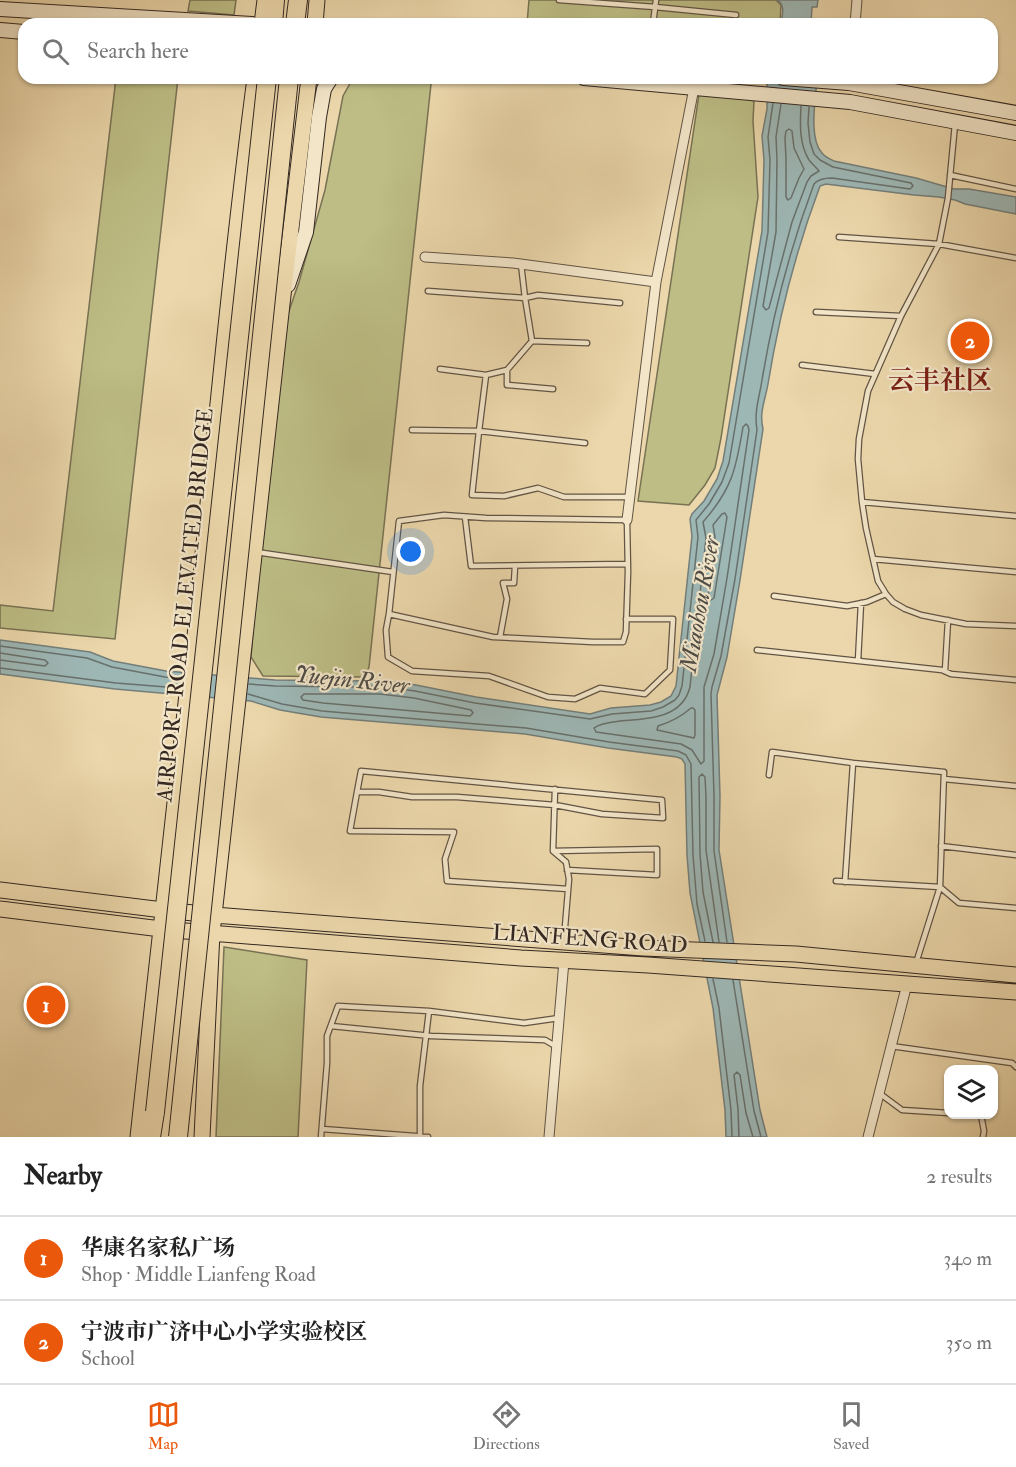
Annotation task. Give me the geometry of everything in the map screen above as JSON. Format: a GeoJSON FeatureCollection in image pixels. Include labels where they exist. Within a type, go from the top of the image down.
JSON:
{"type":"FeatureCollection","features":[{"type":"Feature","properties":{"kind":"highway"},"geometry":{"type":"LineString","coordinates":[[274,18],[275,0]]}},
{"type":"Feature","properties":{"kind":"highway"},"geometry":{"type":"LineString","coordinates":[[296,18],[298,0]]}},
{"type":"Feature","properties":{"kind":"highway","name":"AIRPORT ROAD ELEVATED BRIDGE"},"geometry":{"type":"LineString","coordinates":[[152,1137],[266,84]]}},
{"type":"Feature","properties":{"kind":"highway"},"geometry":{"type":"LineString","coordinates":[[178,1137],[289,84]]}},
{"type":"Feature","properties":{"kind":"main road"},"geometry":{"type":"LineString","coordinates":[[263,18],[265,0]]}},
{"type":"Feature","properties":{"kind":"main road"},"geometry":{"type":"LineString","coordinates":[[316,18],[317,0]]}},
{"type":"Feature","properties":{"kind":"main road"},"geometry":{"type":"LineString","coordinates":[[138,1137],[193,656],[254,84]]}},
{"type":"Feature","properties":{"kind":"main road"},"geometry":{"type":"LineString","coordinates":[[202,1137],[212,933],[308,84]]}},
{"type":"Feature","properties":{"kind":"main road","name":"LIANFENG ROAD"},"geometry":{"type":"LineString","coordinates":[[0,890],[214,915],[643,948],[796,954],[1016,975]]}},
{"type":"Feature","properties":{"kind":"main road","name":"LIANFENG ROAD"},"geometry":{"type":"LineString","coordinates":[[0,909],[161,929],[521,958],[1016,992]]}},
{"type":"Feature","properties":{"kind":"street"},"geometry":{"type":"LineString","coordinates":[[856,18],[857,0]]}},
{"type":"Feature","properties":{"kind":"street"},"geometry":{"type":"LineString","coordinates":[[0,9],[151,18]]}},
{"type":"Feature","properties":{"kind":"street"},"geometry":{"type":"LineString","coordinates":[[0,30],[18,32]]}},
{"type":"Feature","properties":{"kind":"street"},"geometry":{"type":"LineString","coordinates":[[282,304],[306,232],[319,117],[324,89],[327,84]]}},
{"type":"Feature","properties":{"kind":"street"},"geometry":{"type":"LineString","coordinates":[[650,84],[850,102],[1016,133]]}},
{"type":"Feature","properties":{"kind":"street"},"geometry":{"type":"LineString","coordinates":[[866,84],[1016,113]]}},
{"type":"Feature","properties":{"kind":"street"},"geometry":{"type":"LineString","coordinates":[[627,520],[656,282],[694,88]]}},
{"type":"Feature","properties":{"kind":"street"},"geometry":{"type":"LineString","coordinates":[[425,257],[521,264],[656,282]]}},
{"type":"Feature","properties":{"kind":"street"},"geometry":{"type":"LineString","coordinates":[[549,1137],[564,961]]}},
{"type":"Feature","properties":{"kind":"street"},"geometry":{"type":"LineString","coordinates":[[868,1137],[907,984]]}},
{"type":"Feature","properties":{"kind":"lane"},"geometry":{"type":"LineString","coordinates":[[559,0],[736,15]]}},
{"type":"Feature","properties":{"kind":"lane"},"geometry":{"type":"LineString","coordinates":[[654,18],[656,0]]}},
{"type":"Feature","properties":{"kind":"lane"},"geometry":{"type":"LineString","coordinates":[[955,121],[948,198],[939,244],[901,316],[868,391],[859,439],[858,459],[862,502],[878,581],[885,594],[893,602],[921,615],[966,624],[1016,626]]}},
{"type":"Feature","properties":{"kind":"lane"},"geometry":{"type":"LineString","coordinates":[[950,176],[1016,189]]}},
{"type":"Feature","properties":{"kind":"lane"},"geometry":{"type":"LineString","coordinates":[[838,237],[939,244],[1016,258]]}},
{"type":"Feature","properties":{"kind":"lane"},"geometry":{"type":"LineString","coordinates":[[521,264],[532,341]]}},
{"type":"Feature","properties":{"kind":"lane"},"geometry":{"type":"LineString","coordinates":[[428,291],[525,298],[538,295],[620,303]]}},
{"type":"Feature","properties":{"kind":"lane"},"geometry":{"type":"LineString","coordinates":[[816,312],[901,316]]}},
{"type":"Feature","properties":{"kind":"lane"},"geometry":{"type":"LineString","coordinates":[[532,341],[586,343]]}},
{"type":"Feature","properties":{"kind":"lane"},"geometry":{"type":"LineString","coordinates":[[440,369],[486,375],[507,370],[532,341]]}},
{"type":"Feature","properties":{"kind":"lane"},"geometry":{"type":"LineString","coordinates":[[802,365],[875,374]]}},
{"type":"Feature","properties":{"kind":"lane"},"geometry":{"type":"LineString","coordinates":[[507,370],[507,385],[554,389]]}},
{"type":"Feature","properties":{"kind":"lane"},"geometry":{"type":"LineString","coordinates":[[486,375],[472,495],[504,496],[538,488],[564,496],[630,497]]}},
{"type":"Feature","properties":{"kind":"lane"},"geometry":{"type":"LineString","coordinates":[[412,430],[479,431],[585,443]]}},
{"type":"Feature","properties":{"kind":"lane"},"geometry":{"type":"LineString","coordinates":[[862,502],[1016,516]]}},
{"type":"Feature","properties":{"kind":"lane"},"geometry":{"type":"LineString","coordinates":[[389,614],[493,637],[623,642],[626,632],[626,619],[628,564],[627,520],[444,515],[399,521],[386,630],[388,657],[411,671],[489,676],[548,697],[575,699],[600,688],[645,694],[670,670],[674,619],[626,619]]}},
{"type":"Feature","properties":{"kind":"lane"},"geometry":{"type":"LineString","coordinates":[[465,517],[471,566],[628,564]]}},
{"type":"Feature","properties":{"kind":"lane"},"geometry":{"type":"LineString","coordinates":[[254,552],[393,572]]}},
{"type":"Feature","properties":{"kind":"lane"},"geometry":{"type":"LineString","coordinates":[[873,558],[1016,572]]}},
{"type":"Feature","properties":{"kind":"lane"},"geometry":{"type":"LineString","coordinates":[[500,637],[507,599],[503,583],[514,583],[515,566]]}},
{"type":"Feature","properties":{"kind":"lane"},"geometry":{"type":"LineString","coordinates":[[774,596],[847,606],[885,594]]}},
{"type":"Feature","properties":{"kind":"lane"},"geometry":{"type":"LineString","coordinates":[[858,661],[861,603]]}},
{"type":"Feature","properties":{"kind":"lane"},"geometry":{"type":"LineString","coordinates":[[945,671],[948,620]]}},
{"type":"Feature","properties":{"kind":"lane"},"geometry":{"type":"LineString","coordinates":[[757,650],[1016,680]]}},
{"type":"Feature","properties":{"kind":"lane"},"geometry":{"type":"LineString","coordinates":[[769,775],[772,752],[944,772],[940,886],[915,965]]}},
{"type":"Feature","properties":{"kind":"lane"},"geometry":{"type":"LineString","coordinates":[[845,882],[853,763]]}},
{"type":"Feature","properties":{"kind":"lane"},"geometry":{"type":"LineString","coordinates":[[357,792],[555,805],[602,814],[663,818],[662,800],[361,771],[357,792],[350,831],[454,832],[445,859],[447,881],[568,889]]}},
{"type":"Feature","properties":{"kind":"lane"},"geometry":{"type":"LineString","coordinates":[[944,779],[1016,786]]}},
{"type":"Feature","properties":{"kind":"lane"},"geometry":{"type":"LineString","coordinates":[[553,851],[555,789]]}},
{"type":"Feature","properties":{"kind":"lane"},"geometry":{"type":"LineString","coordinates":[[941,846],[1016,855]]}},
{"type":"Feature","properties":{"kind":"lane"},"geometry":{"type":"LineString","coordinates":[[553,851],[657,849],[657,875],[567,870]]}},
{"type":"Feature","properties":{"kind":"lane"},"geometry":{"type":"LineString","coordinates":[[553,851],[566,862],[569,879],[564,942]]}},
{"type":"Feature","properties":{"kind":"lane"},"geometry":{"type":"LineString","coordinates":[[836,881],[940,886],[959,903],[1016,908]]}},
{"type":"Feature","properties":{"kind":"lane"},"geometry":{"type":"LineString","coordinates":[[321,1137],[327,1036],[338,1006],[429,1011],[525,1023],[559,1018]]}},
{"type":"Feature","properties":{"kind":"lane"},"geometry":{"type":"LineString","coordinates":[[420,1137],[420,1086],[429,1011]]}},
{"type":"Feature","properties":{"kind":"lane"},"geometry":{"type":"LineString","coordinates":[[331,1026],[425,1035],[545,1040],[557,1047]]}},
{"type":"Feature","properties":{"kind":"lane"},"geometry":{"type":"LineString","coordinates":[[891,1046],[1012,1063],[1016,1067]]}},
{"type":"Feature","properties":{"kind":"lane"},"geometry":{"type":"LineString","coordinates":[[879,1093],[902,1110],[944,1113]]}},
{"type":"Feature","properties":{"kind":"lane"},"geometry":{"type":"LineString","coordinates":[[982,1119],[983,1137]]}},
{"type":"Feature","properties":{"kind":"lane"},"geometry":{"type":"LineString","coordinates":[[322,1128],[428,1137]]}},
{"type":"Feature","properties":{"kind":"green space"},"geometry":{"type":"Polygon","coordinates":[[[190,0],[236,0],[234,15],[188,11],[190,0]]]}},
{"type":"Feature","properties":{"kind":"green space"},"geometry":{"type":"Polygon","coordinates":[[[529,0],[776,0],[781,5],[780,18],[528,18],[529,0]]]}},
{"type":"Feature","properties":{"kind":"green space"},"geometry":{"type":"Polygon","coordinates":[[[115,84],[177,84],[115,639],[0,628],[0,605],[53,611],[115,84]]]}},
{"type":"Feature","properties":{"kind":"green space"},"geometry":{"type":"Polygon","coordinates":[[[350,84],[431,84],[369,667],[365,677],[263,676],[251,657],[260,544],[288,314],[325,190],[343,96],[350,84]]]}},
{"type":"Feature","properties":{"kind":"green space"},"geometry":{"type":"Polygon","coordinates":[[[700,88],[754,101],[753,121],[758,197],[715,468],[689,505],[638,501],[700,88]]]}},
{"type":"Feature","properties":{"kind":"green space"},"geometry":{"type":"Polygon","coordinates":[[[224,947],[307,960],[298,1137],[216,1137],[224,947]]]}},
{"type":"Feature","properties":{"kind":"water"},"geometry":{"type":"Polygon","coordinates":[[[777,0],[818,0],[817,7],[812,7],[811,18],[782,18],[780,2],[777,0]]]}},
{"type":"Feature","properties":{"kind":"water","name":"Miaohou River"},"geometry":{"type":"Polygon","coordinates":[[[767,84],[817,84],[815,138],[822,153],[829,159],[916,178],[954,189],[969,189],[1016,197],[1016,214],[939,197],[826,184],[820,186],[803,234],[777,333],[763,406],[763,429],[740,580],[727,657],[717,695],[719,850],[760,1110],[767,1137],[726,1137],[713,1008],[690,893],[685,764],[682,759],[525,734],[321,717],[280,710],[251,701],[115,689],[0,674],[0,640],[90,652],[113,661],[166,671],[275,680],[380,680],[590,714],[611,708],[650,705],[671,696],[676,686],[692,536],[690,519],[717,479],[723,461],[762,231],[764,160],[762,136],[767,109],[767,84]]]}},
{"type":"Feature","properties":{"kind":"place","name":"宁波市广济中心小学实验校区"},"geometry":{"type":"Point","coordinates":[970,341]}},
{"type":"Feature","properties":{"kind":"place","name":"华康名家私广场"},"geometry":{"type":"Point","coordinates":[46,1005]}},
{"type":"Feature","properties":{"kind":"district","name":"云丰社区"},"geometry":{"type":"Point","coordinates":[940,381]}},
{"type":"Feature","properties":{"kind":"water label","name":"Yuejin River"},"geometry":{"type":"Point","coordinates":[352,680]}}]}
